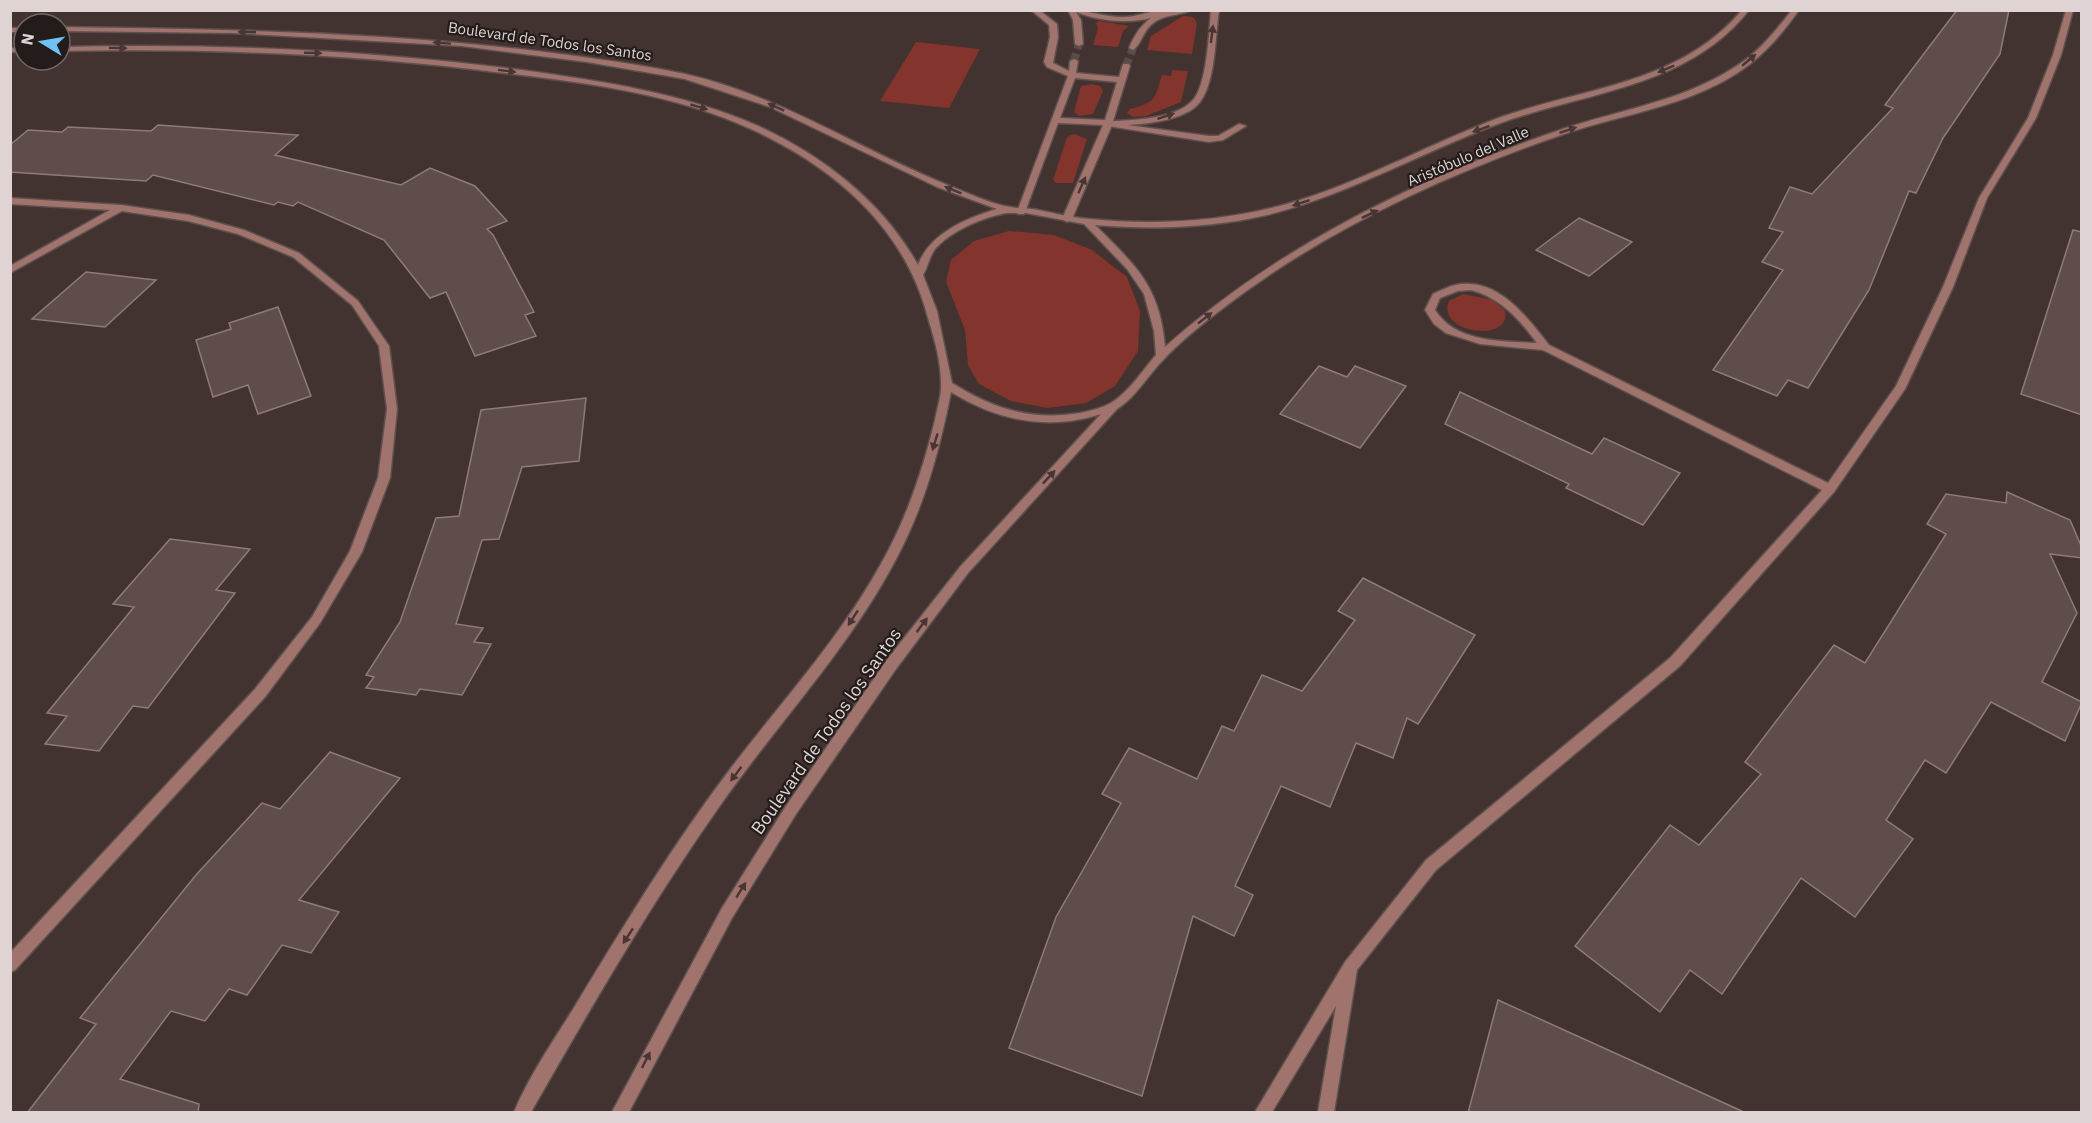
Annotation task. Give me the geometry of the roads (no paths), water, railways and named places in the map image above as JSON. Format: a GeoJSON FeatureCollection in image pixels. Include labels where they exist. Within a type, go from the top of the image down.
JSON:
{"type":"FeatureCollection","features":[{"type":"Feature","properties":{"kind":"street"},"geometry":{"type":"LineString","coordinates":[[1071,10],[1077,20],[1079,44]]}},
{"type":"Feature","properties":{"kind":"street"},"geometry":{"type":"LineString","coordinates":[[1076,10],[1101,18],[1121,19],[1189,10]]}},
{"type":"Feature","properties":{"kind":"street"},"geometry":{"type":"LineString","coordinates":[[1133,48],[1138,33],[1158,14],[1167,10]]}},
{"type":"Feature","properties":{"kind":"street"},"geometry":{"type":"LineString","coordinates":[[1108,124],[1151,121],[1193,106],[1200,97],[1207,68],[1215,10]]}},
{"type":"Feature","properties":{"kind":"street","name":"Aristóbulo del Valle"},"geometry":{"type":"LineString","coordinates":[[1067,219],[1087,222],[1179,223],[1223,220],[1281,210],[1330,194],[1466,134],[1534,109],[1642,79],[1691,58],[1724,37],[1746,10]]}},
{"type":"Feature","properties":{"kind":"street","name":"Aristóbulo del Valle"},"geometry":{"type":"LineString","coordinates":[[1114,407],[1161,356],[1202,319],[1246,287],[1358,220],[1488,160],[1561,132],[1666,101],[1722,79],[1759,52],[1796,10]]}},
{"type":"Feature","properties":{"kind":"street"},"geometry":{"type":"LineString","coordinates":[[1263,1113],[1350,968],[1431,865],[1675,662],[1830,489],[1901,387],[1948,287],[1983,198],[2032,118],[2057,55],[2070,10]]}},
{"type":"Feature","properties":{"kind":"street"},"geometry":{"type":"LineString","coordinates":[[1042,12],[1053,24],[1054,37],[1048,62],[1072,75],[1122,80]]}},
{"type":"Feature","properties":{"kind":"street","name":"Boulevard de Todos los Santos"},"geometry":{"type":"LineString","coordinates":[[72,29],[232,31],[358,37],[473,46],[587,60],[674,75],[719,86],[773,105],[940,185],[1008,210],[1067,219]]}},
{"type":"Feature","properties":{"kind":"street","name":"Boulevard de Todos los Santos"},"geometry":{"type":"LineString","coordinates":[[72,49],[230,50],[426,62],[548,76],[672,100],[736,120],[775,137],[811,158],[871,206],[920,273],[929,296],[947,385]]}},
{"type":"Feature","properties":{"kind":"street"},"geometry":{"type":"LineString","coordinates":[[1021,212],[1072,75],[1074,61]]}},
{"type":"Feature","properties":{"kind":"street"},"geometry":{"type":"LineString","coordinates":[[1067,219],[1108,124],[1126,66]]}},
{"type":"Feature","properties":{"kind":"street"},"geometry":{"type":"LineString","coordinates":[[1056,120],[1108,124],[1209,139],[1220,138],[1242,126]]}},
{"type":"Feature","properties":{"kind":"street"},"geometry":{"type":"LineString","coordinates":[[10,201],[122,208],[189,218],[241,232],[296,255],[355,303],[384,346],[392,409],[384,478],[356,552],[316,620],[260,693],[10,965]]}},
{"type":"Feature","properties":{"kind":"street"},"geometry":{"type":"LineString","coordinates":[[10,270],[122,208]]}},
{"type":"Feature","properties":{"kind":"street"},"geometry":{"type":"LineString","coordinates":[[920,273],[933,247],[968,224],[1008,210]]}},
{"type":"Feature","properties":{"kind":"street"},"geometry":{"type":"LineString","coordinates":[[1087,222],[1135,271],[1151,294],[1160,322],[1161,356]]}},
{"type":"Feature","properties":{"kind":"street"},"geometry":{"type":"LineString","coordinates":[[1545,347],[1514,308],[1496,294],[1486,290],[1456,288],[1436,296],[1432,302],[1430,310],[1434,320],[1452,333],[1479,340],[1545,347],[1830,489]]}},
{"type":"Feature","properties":{"kind":"street"},"geometry":{"type":"LineString","coordinates":[[522,1113],[585,1003],[714,803],[849,624],[889,561],[917,501],[939,432],[947,385],[992,412],[1027,419],[1079,418],[1114,407]]}},
{"type":"Feature","properties":{"kind":"street","name":"Boulevard de Todos los Santos"},"geometry":{"type":"LineString","coordinates":[[620,1113],[727,913],[792,810],[885,675],[964,570],[1114,407]]}},
{"type":"Feature","properties":{"kind":"street"},"geometry":{"type":"LineString","coordinates":[[1326,1113],[1350,968]]}},
{"type":"Feature","properties":{"kind":"tunnel"},"geometry":{"type":"LineString","coordinates":[[1074,61],[1079,44]]}},
{"type":"Feature","properties":{"kind":"tunnel"},"geometry":{"type":"LineString","coordinates":[[1126,66],[1133,48]]}}]}
